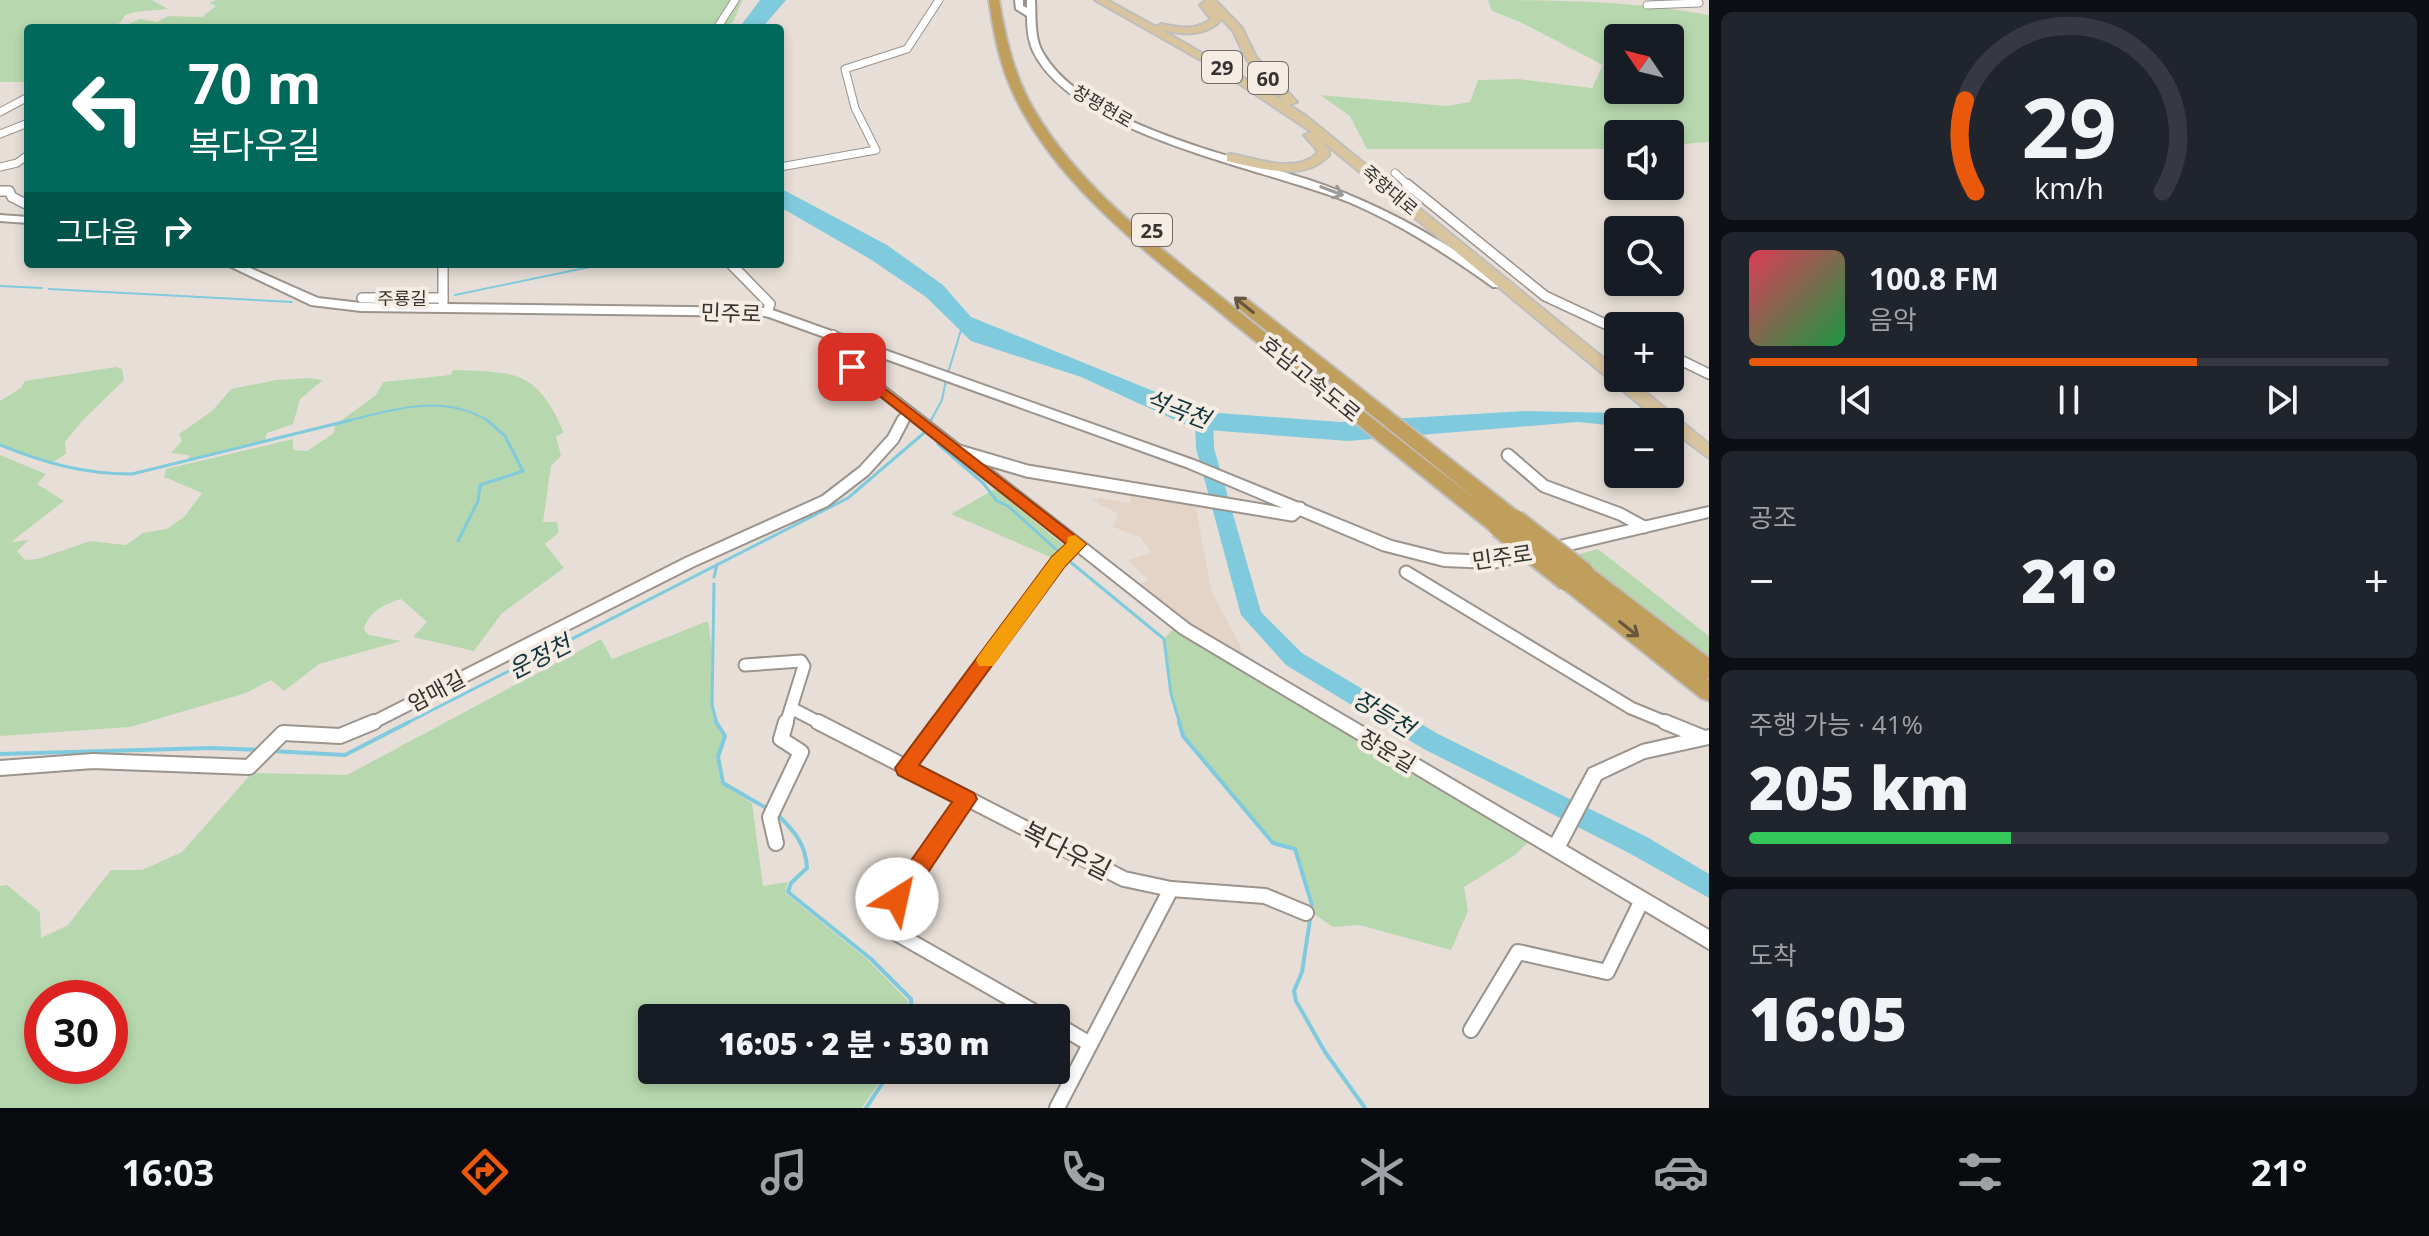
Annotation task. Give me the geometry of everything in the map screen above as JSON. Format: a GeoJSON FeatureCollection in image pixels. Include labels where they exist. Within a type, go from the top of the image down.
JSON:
{"type":"FeatureCollection","features":[{"type":"Feature","properties":{"kind":"highway","name":"호남고속도로"},"geometry":{"type":"LineString","coordinates":[[994,0],[1002,50],[1020,93],[1047,138],[1093,193],[1507,524],[1576,577],[1709,670]]}},
{"type":"Feature","properties":{"kind":"highway","name":"호남고속도로"},"geometry":{"type":"LineString","coordinates":[[1008,0],[1013,47],[1040,102],[1064,139],[1108,191],[1360,409]]}},
{"type":"Feature","properties":{"kind":"highway","name":"호남고속도로"},"geometry":{"type":"LineString","coordinates":[[1576,577],[1709,692]]}},
{"type":"Feature","properties":{"kind":"main road"},"geometry":{"type":"LineString","coordinates":[[1019,0],[1019,7],[1032,15]]}},
{"type":"Feature","properties":{"kind":"main road","name":"창평현로"},"geometry":{"type":"LineString","coordinates":[[1031,0],[1039,55],[1061,80],[1079,94],[1134,125],[1337,193],[1374,209],[1444,248],[1517,297]]}},
{"type":"Feature","properties":{"kind":"main road","name":"죽향대로"},"geometry":{"type":"LineString","coordinates":[[1100,0],[1263,93],[1337,145],[1709,453]]}},
{"type":"Feature","properties":{"kind":"main road"},"geometry":{"type":"LineString","coordinates":[[1124,12],[1166,29],[1206,28],[1217,19],[1207,1]]}},
{"type":"Feature","properties":{"kind":"main road","name":"60"},"geometry":{"type":"LineString","coordinates":[[1207,1],[1238,30],[1251,58],[1272,84],[1337,145]]}},
{"type":"Feature","properties":{"kind":"main road"},"geometry":{"type":"LineString","coordinates":[[1231,158],[1299,167],[1311,165],[1323,155],[1318,143],[1263,93]]}},
{"type":"Feature","properties":{"kind":"main road"},"geometry":{"type":"LineString","coordinates":[[0,218],[24,220]]}},
{"type":"Feature","properties":{"kind":"main road","name":"민주로"},"geometry":{"type":"LineString","coordinates":[[240,268],[315,302],[361,307],[443,303],[767,312],[1191,464],[1388,546],[1427,557],[1461,562],[1493,562],[1708,512]]}},
{"type":"Feature","properties":{"kind":"street"},"geometry":{"type":"LineString","coordinates":[[720,24],[735,0]]}},
{"type":"Feature","properties":{"kind":"street"},"geometry":{"type":"LineString","coordinates":[[784,166],[876,150],[855,108],[845,69],[907,49],[939,0]]}},
{"type":"Feature","properties":{"kind":"street"},"geometry":{"type":"LineString","coordinates":[[1647,5],[1699,3],[1697,0]]}},
{"type":"Feature","properties":{"kind":"street"},"geometry":{"type":"LineString","coordinates":[[0,112],[24,99]]}},
{"type":"Feature","properties":{"kind":"street"},"geometry":{"type":"LineString","coordinates":[[0,134],[24,125]]}},
{"type":"Feature","properties":{"kind":"street"},"geometry":{"type":"LineString","coordinates":[[0,167],[24,158]]}},
{"type":"Feature","properties":{"kind":"street"},"geometry":{"type":"LineString","coordinates":[[1395,173],[1428,204],[1545,296],[1604,323]]}},
{"type":"Feature","properties":{"kind":"street"},"geometry":{"type":"LineString","coordinates":[[0,191],[9,191],[12,197],[24,203]]}},
{"type":"Feature","properties":{"kind":"street","name":"주룡길"},"geometry":{"type":"LineString","coordinates":[[362,298],[398,296],[443,303],[443,268]]}},
{"type":"Feature","properties":{"kind":"street"},"geometry":{"type":"LineString","coordinates":[[735,268],[770,304],[767,312]]}},
{"type":"Feature","properties":{"kind":"street","name":"장운길"},"geometry":{"type":"LineString","coordinates":[[833,335],[827,344],[852,367],[1185,629],[1709,940]]}},
{"type":"Feature","properties":{"kind":"street"},"geometry":{"type":"LineString","coordinates":[[852,367],[855,343]]}},
{"type":"Feature","properties":{"kind":"street"},"geometry":{"type":"LineString","coordinates":[[1684,362],[1709,374]]}},
{"type":"Feature","properties":{"kind":"street","name":"암매길"},"geometry":{"type":"LineString","coordinates":[[0,768],[39,762],[102,761],[249,767],[283,733],[340,736],[364,727],[677,568],[825,501],[864,471],[912,414]]}},
{"type":"Feature","properties":{"kind":"street","name":"민주로"},"geometry":{"type":"LineString","coordinates":[[959,451],[1027,471],[1292,515],[1300,508]]}},
{"type":"Feature","properties":{"kind":"street"},"geometry":{"type":"LineString","coordinates":[[1508,455],[1544,486],[1620,514],[1644,527]]}},
{"type":"Feature","properties":{"kind":"street"},"geometry":{"type":"LineString","coordinates":[[905,768],[1059,562],[1077,544]]}},
{"type":"Feature","properties":{"kind":"street"},"geometry":{"type":"LineString","coordinates":[[1406,572],[1631,708],[1705,737]]}},
{"type":"Feature","properties":{"kind":"street"},"geometry":{"type":"LineString","coordinates":[[745,665],[801,661],[804,666],[781,739],[801,752],[770,817],[776,843]]}},
{"type":"Feature","properties":{"kind":"street","name":"복다우길"},"geometry":{"type":"LineString","coordinates":[[791,708],[1124,879],[1171,889],[1265,896],[1306,913]]}},
{"type":"Feature","properties":{"kind":"street"},"geometry":{"type":"LineString","coordinates":[[1555,849],[1595,774],[1642,752],[1705,737]]}},
{"type":"Feature","properties":{"kind":"street"},"geometry":{"type":"LineString","coordinates":[[966,799],[880,924],[1020,1004]]}},
{"type":"Feature","properties":{"kind":"street"},"geometry":{"type":"LineString","coordinates":[[1057,1108],[1171,889]]}},
{"type":"Feature","properties":{"kind":"street"},"geometry":{"type":"LineString","coordinates":[[1471,1030],[1518,952],[1607,972],[1642,900]]}},
{"type":"Feature","properties":{"kind":"street"},"geometry":{"type":"LineString","coordinates":[[1070,1032],[1090,1044]]}},
{"type":"Feature","properties":{"kind":"shaded area"},"geometry":{"type":"Polygon","coordinates":[[[1131,493],[1190,501],[1196,508],[1211,590],[1246,657],[1241,658],[1187,624],[1139,586],[1148,579],[1127,560],[1152,553],[1140,537],[1113,527],[1118,514],[1092,500],[1100,498],[1130,503],[1131,493]]]}},
{"type":"Feature","properties":{"kind":"green space"},"geometry":{"type":"Polygon","coordinates":[[[0,0],[152,0],[168,9],[135,12],[125,15],[116,24],[24,24],[24,82],[0,82],[0,0]]]}},
{"type":"Feature","properties":{"kind":"green space"},"geometry":{"type":"Polygon","coordinates":[[[216,0],[742,0],[730,24],[129,24],[140,19],[157,22],[168,16],[202,17],[216,6],[209,3],[216,0]]]}},
{"type":"Feature","properties":{"kind":"green space"},"geometry":{"type":"Polygon","coordinates":[[[1488,0],[1627,4],[1709,15],[1709,142],[1684,144],[1684,120],[1604,120],[1604,149],[1367,149],[1350,116],[1320,95],[1447,106],[1470,102],[1478,80],[1518,79],[1592,88],[1603,65],[1492,11],[1488,0]]]}},
{"type":"Feature","properties":{"kind":"green space"},"geometry":{"type":"Polygon","coordinates":[[[116,367],[122,369],[124,380],[65,442],[66,454],[50,464],[0,444],[0,401],[21,388],[25,381],[116,367]]]}},
{"type":"Feature","properties":{"kind":"green space"},"geometry":{"type":"Polygon","coordinates":[[[453,370],[509,374],[522,379],[544,397],[564,433],[556,436],[561,456],[551,466],[543,522],[557,522],[559,532],[545,544],[564,568],[502,613],[474,651],[413,637],[427,622],[401,599],[378,610],[364,630],[369,635],[401,641],[319,664],[284,691],[271,680],[246,693],[130,727],[0,736],[0,455],[46,474],[37,484],[64,501],[11,542],[29,540],[17,551],[25,560],[38,559],[90,541],[126,545],[143,533],[167,529],[185,516],[202,493],[164,477],[166,469],[293,439],[293,450],[307,451],[334,433],[335,425],[376,395],[383,382],[451,375],[453,370]]]}},
{"type":"Feature","properties":{"kind":"green space"},"geometry":{"type":"Polygon","coordinates":[[[276,380],[323,380],[300,399],[293,424],[267,433],[264,442],[189,461],[189,455],[171,453],[182,441],[179,434],[212,411],[231,389],[276,380]]]}},
{"type":"Feature","properties":{"kind":"green space"},"geometry":{"type":"Polygon","coordinates":[[[995,489],[1065,546],[1055,559],[951,514],[995,489]]]}},
{"type":"Feature","properties":{"kind":"green space"},"geometry":{"type":"Polygon","coordinates":[[[1598,549],[1709,636],[1709,657],[1576,555],[1598,549]]]}},
{"type":"Feature","properties":{"kind":"green space"},"geometry":{"type":"Polygon","coordinates":[[[708,621],[712,656],[712,709],[723,736],[716,758],[721,783],[752,803],[763,886],[788,882],[785,893],[869,961],[908,1001],[908,1004],[638,1004],[638,1084],[878,1084],[862,1108],[0,1108],[0,886],[7,885],[40,912],[41,938],[68,925],[111,870],[142,870],[182,852],[252,773],[347,775],[601,639],[612,659],[708,621]]]}},
{"type":"Feature","properties":{"kind":"green space"},"geometry":{"type":"Polygon","coordinates":[[[1176,626],[1531,839],[1515,855],[1464,887],[1468,911],[1451,950],[1359,925],[1333,927],[1307,909],[1315,906],[1295,848],[1273,841],[1185,736],[1172,694],[1165,638],[1176,626]]]}},
{"type":"Feature","properties":{"kind":"water"},"geometry":{"type":"Polygon","coordinates":[[[760,0],[786,0],[765,24],[742,24],[760,0]]]}},
{"type":"Feature","properties":{"kind":"water","name":"석곡천"},"geometry":{"type":"Polygon","coordinates":[[[784,190],[887,245],[943,285],[971,317],[1205,412],[1340,422],[1525,411],[1604,413],[1604,425],[1578,422],[1348,441],[1195,429],[1081,377],[971,341],[926,297],[870,259],[784,209],[784,190]]]}},
{"type":"Feature","properties":{"kind":"waterway"},"geometry":{"type":"LineString","coordinates":[[455,295],[585,268]]}},
{"type":"Feature","properties":{"kind":"waterway"},"geometry":{"type":"LineString","coordinates":[[0,286],[42,288]]}},
{"type":"Feature","properties":{"kind":"waterway"},"geometry":{"type":"LineString","coordinates":[[49,289],[292,302]]}},
{"type":"Feature","properties":{"kind":"waterway","name":"운정천"},"geometry":{"type":"LineString","coordinates":[[948,373],[961,330]]}},
{"type":"Feature","properties":{"kind":"waterway","name":"운정천"},"geometry":{"type":"LineString","coordinates":[[930,422],[942,400],[946,380]]}},
{"type":"Feature","properties":{"kind":"waterway"},"geometry":{"type":"LineString","coordinates":[[343,422],[418,406],[454,408],[488,421]]}},
{"type":"Feature","properties":{"kind":"waterway","name":"장등천"},"geometry":{"type":"LineString","coordinates":[[1204,419],[1205,448],[1251,615],[1294,659],[1430,741],[1638,845],[1709,887]]}},
{"type":"Feature","properties":{"kind":"waterway"},"geometry":{"type":"LineString","coordinates":[[0,445],[64,466],[132,474],[351,420]]}},
{"type":"Feature","properties":{"kind":"waterway","name":"운정천"},"geometry":{"type":"LineString","coordinates":[[405,724],[848,498],[924,433],[931,420]]}},
{"type":"Feature","properties":{"kind":"waterway"},"geometry":{"type":"LineString","coordinates":[[458,541],[478,501],[480,485],[523,471],[505,436],[488,421]]}},
{"type":"Feature","properties":{"kind":"waterway"},"geometry":{"type":"LineString","coordinates":[[938,444],[983,483],[997,501],[1008,506],[1059,552]]}},
{"type":"Feature","properties":{"kind":"waterway"},"geometry":{"type":"LineString","coordinates":[[1068,560],[1164,639],[1171,694],[1180,724]]}},
{"type":"Feature","properties":{"kind":"waterway"},"geometry":{"type":"LineString","coordinates":[[714,577],[717,565]]}},
{"type":"Feature","properties":{"kind":"waterway"},"geometry":{"type":"LineString","coordinates":[[714,584],[712,705],[717,723]]}},
{"type":"Feature","properties":{"kind":"waterway","name":"운정천"},"geometry":{"type":"LineString","coordinates":[[271,751],[345,755],[409,722]]}},
{"type":"Feature","properties":{"kind":"waterway"},"geometry":{"type":"LineString","coordinates":[[1179,722],[1183,736],[1273,843],[1295,849],[1312,905]]}},
{"type":"Feature","properties":{"kind":"waterway"},"geometry":{"type":"LineString","coordinates":[[717,723],[725,736],[718,757],[723,783],[768,809]]}},
{"type":"Feature","properties":{"kind":"waterway","name":"운정천"},"geometry":{"type":"LineString","coordinates":[[0,754],[210,748],[260,750]]}},
{"type":"Feature","properties":{"kind":"waterway"},"geometry":{"type":"LineString","coordinates":[[778,815],[798,838],[806,859],[807,868],[791,883],[788,892],[871,959],[911,999],[911,1004]]}},
{"type":"Feature","properties":{"kind":"waterway"},"geometry":{"type":"LineString","coordinates":[[1310,920],[1302,972],[1294,991],[1296,1001],[1325,1052],[1365,1108]]}},
{"type":"Feature","properties":{"kind":"waterway"},"geometry":{"type":"LineString","coordinates":[[866,1108],[882,1084]]}},
{"type":"Feature","properties":{"kind":"slow traffic"},"geometry":{"type":"LineString","coordinates":[[986,660],[1059,562],[1077,544],[1075,542]]}},
{"type":"Feature","properties":{"kind":"route"},"geometry":{"type":"LineString","coordinates":[[852,367],[1077,544],[1059,562],[905,768],[966,799],[897,899]]}}]}
